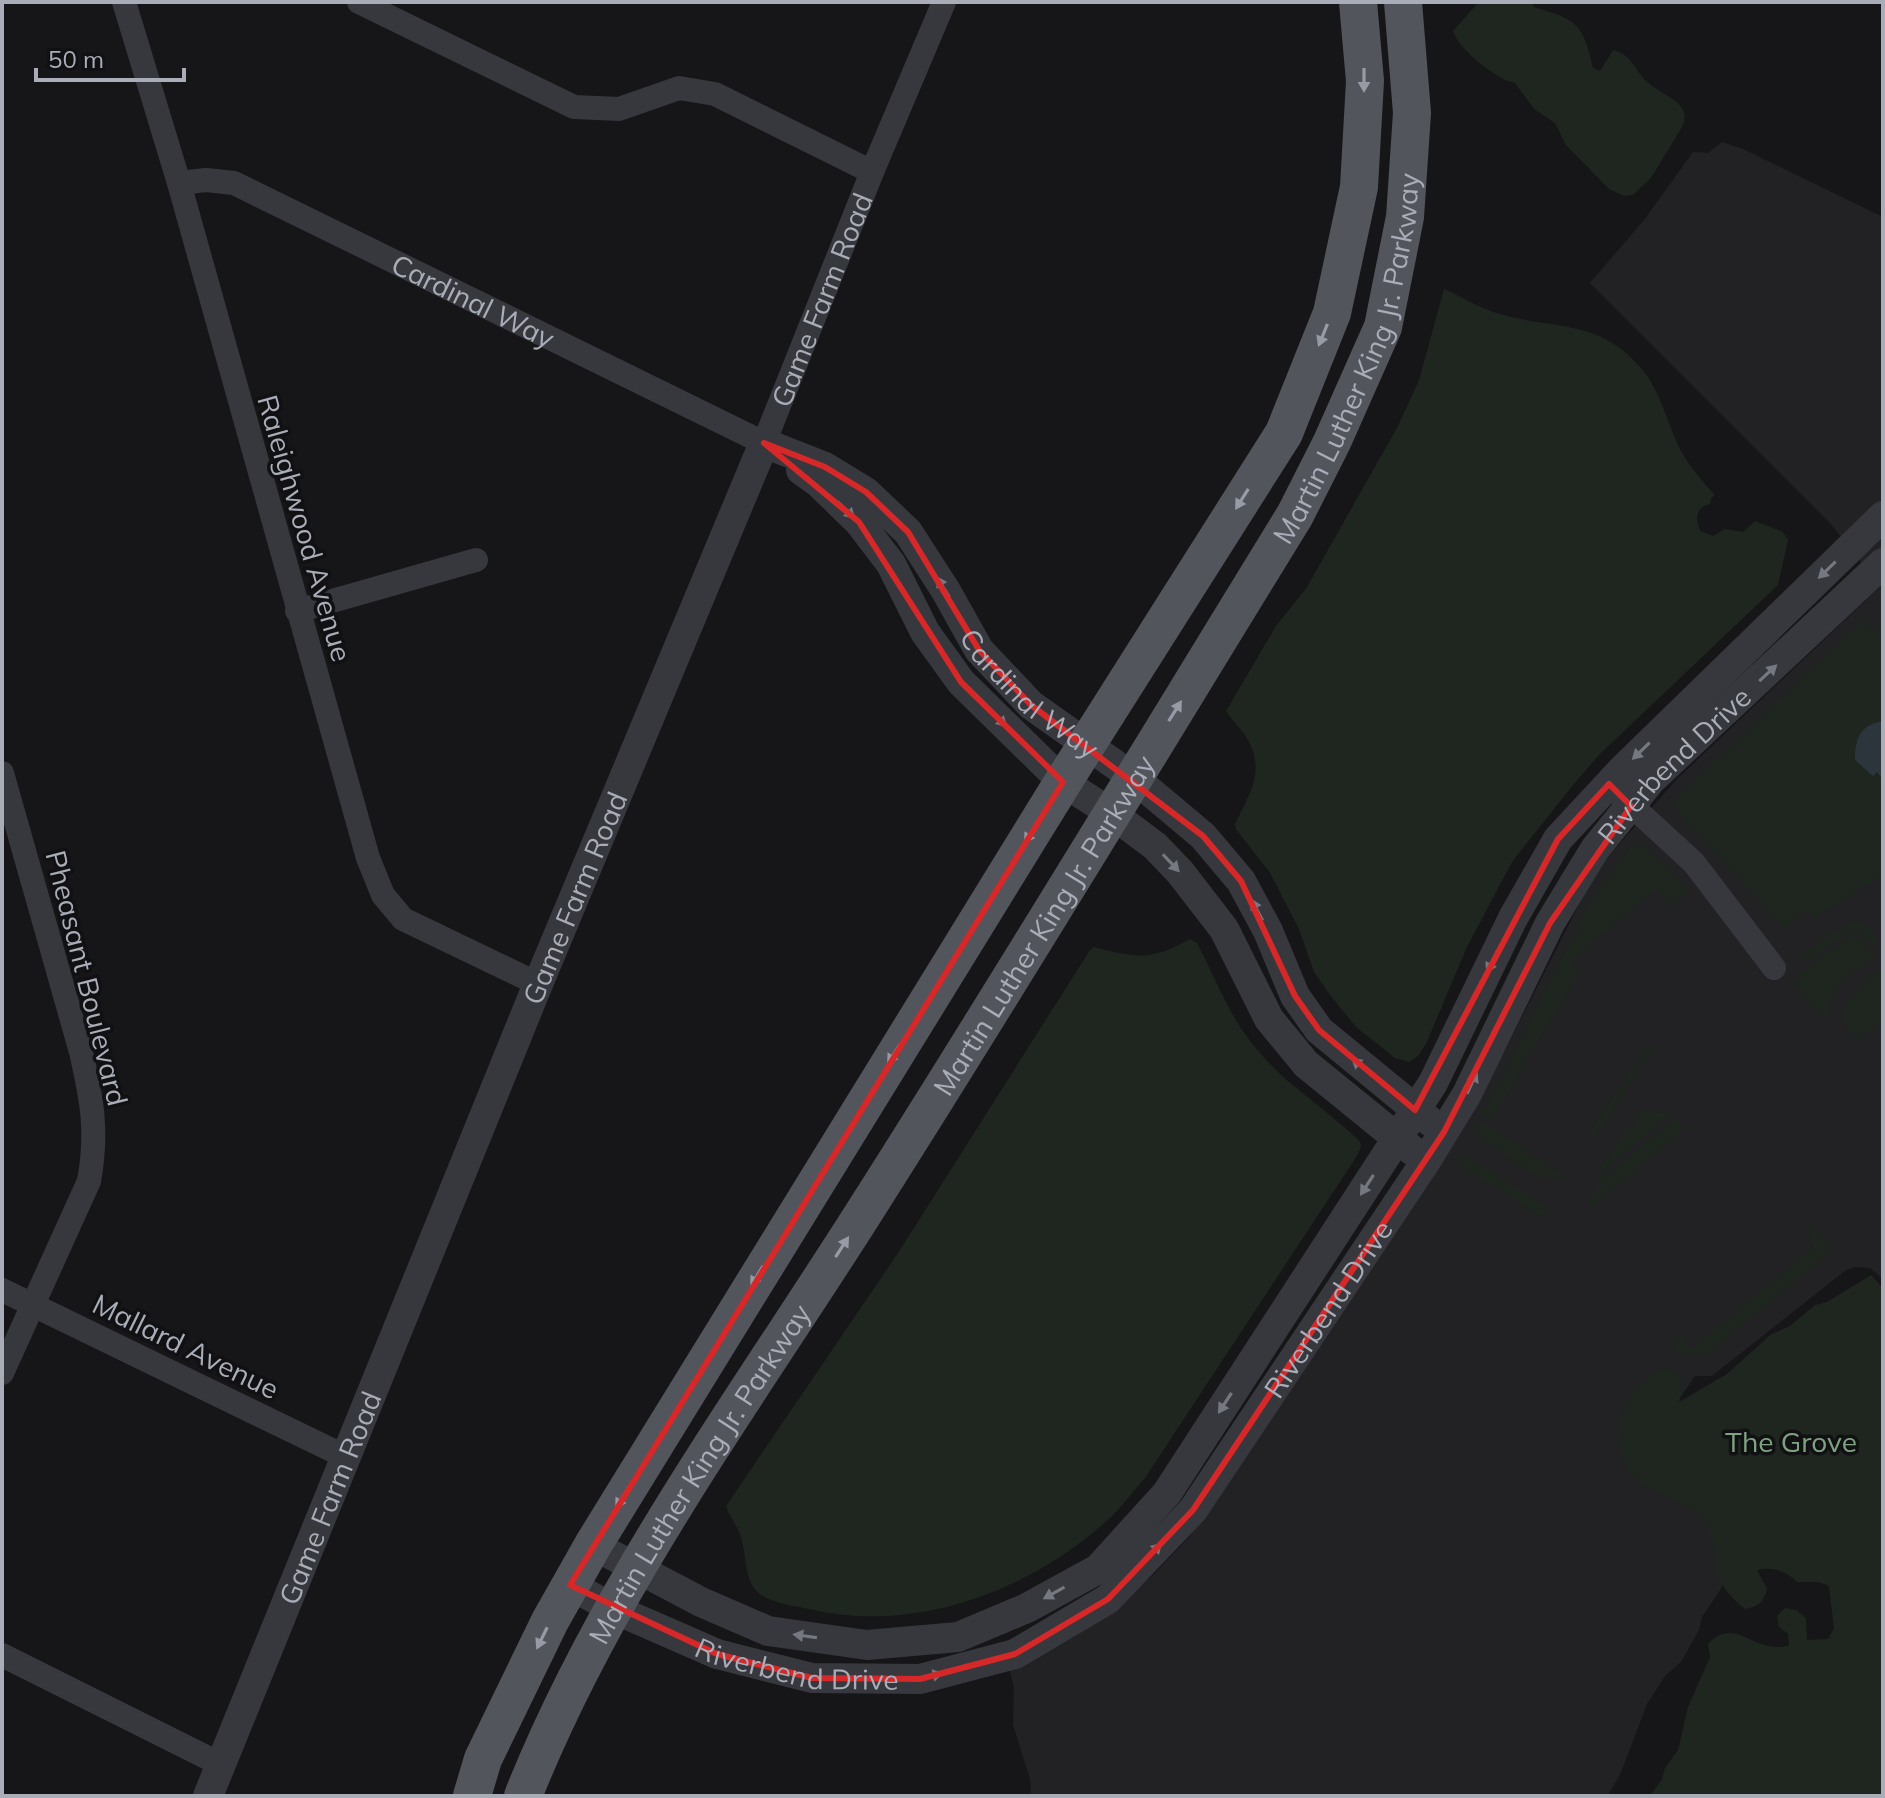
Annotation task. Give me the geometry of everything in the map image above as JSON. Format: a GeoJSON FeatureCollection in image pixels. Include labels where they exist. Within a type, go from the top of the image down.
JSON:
{"type":"FeatureCollection","features":[{"type":"Feature","properties":{"kind":"main road","name":"Martin Luther King Jr. Parkway"},"geometry":{"type":"LineString","coordinates":[[472,1796],[483,1759],[593,1545],[1087,743],[1284,433],[1332,313],[1359,187],[1365,81],[1358,2]]}},
{"type":"Feature","properties":{"kind":"main road","name":"Martin Luther King Jr. Parkway"},"geometry":{"type":"LineString","coordinates":[[523,1796],[549,1731],[636,1568],[870,1204],[1134,778],[1295,515],[1332,442],[1383,327],[1405,217],[1412,113],[1403,2]]}},
{"type":"Feature","properties":{"kind":"street","name":"Raleighwood Avenue"},"geometry":{"type":"LineString","coordinates":[[124,2],[179,183],[368,858],[383,895],[403,919],[538,984]]}},
{"type":"Feature","properties":{"kind":"street"},"geometry":{"type":"LineString","coordinates":[[359,2],[574,107],[619,109],[679,88],[715,94],[872,172]]}},
{"type":"Feature","properties":{"kind":"street","name":"Game Farm Road"},"geometry":{"type":"LineString","coordinates":[[208,1796],[344,1456],[764,443],[941,3]]}},
{"type":"Feature","properties":{"kind":"street","name":"Cardinal Way"},"geometry":{"type":"LineString","coordinates":[[179,183],[206,180],[234,183],[764,443],[825,467],[866,492],[908,532],[979,650],[1031,705],[1134,778],[1203,836],[1241,881],[1268,931],[1295,996],[1319,1030],[1444,1132]]}},
{"type":"Feature","properties":{"kind":"street","name":"Cardinal Way"},"geometry":{"type":"LineString","coordinates":[[764,443],[819,483],[859,522],[891,564],[925,632],[961,682],[1063,782],[1155,846],[1180,872],[1224,929],[1269,1019],[1306,1064],[1426,1161]]}},
{"type":"Feature","properties":{"kind":"street","name":"Riverbend Drive"},"geometry":{"type":"LineString","coordinates":[[593,1545],[701,1602],[768,1631],[867,1645],[958,1637],[1027,1608],[1098,1569],[1167,1493],[1433,1083],[1513,918],[1558,839],[1609,784],[1883,516]]}},
{"type":"Feature","properties":{"kind":"street"},"geometry":{"type":"LineString","coordinates":[[297,611],[476,560]]}},
{"type":"Feature","properties":{"kind":"street","name":"Riverbend Drive"},"geometry":{"type":"LineString","coordinates":[[570,1585],[614,1609],[717,1654],[812,1678],[920,1679],[1015,1654],[1108,1599],[1193,1510],[1426,1161],[1467,1094],[1550,923],[1595,849],[1651,780],[1883,563]]}},
{"type":"Feature","properties":{"kind":"street","name":"Pheasant Boulevard"},"geometry":{"type":"LineString","coordinates":[[2,773],[81,1052],[91,1098],[95,1146],[89,1181],[2,1373]]}},
{"type":"Feature","properties":{"kind":"street"},"geometry":{"type":"LineString","coordinates":[[1609,784],[1694,863],[1774,968]]}},
{"type":"Feature","properties":{"kind":"street","name":"Mallard Avenue"},"geometry":{"type":"LineString","coordinates":[[2,1290],[344,1456]]}},
{"type":"Feature","properties":{"kind":"street"},"geometry":{"type":"LineString","coordinates":[[2,1655],[220,1764]]}},
{"type":"Feature","properties":{"kind":"highlighted area"},"geometry":{"type":"Polygon","coordinates":[[[764,443],[825,467],[866,492],[908,532],[979,650],[1031,705],[1203,836],[1241,881],[1295,996],[1319,1030],[1415,1110],[1558,839],[1609,784],[1631,806],[1550,923],[1444,1132],[1193,1510],[1108,1599],[1015,1654],[920,1679],[812,1678],[717,1654],[570,1585],[1063,782],[961,682],[859,522],[764,443]]]}},
{"type":"Feature","properties":{"kind":"shaded area"},"geometry":{"type":"Polygon","coordinates":[[[1722,142],[1743,149],[1883,217],[1883,1279],[1870,1268],[1846,1270],[1712,1376],[1695,1376],[1639,1459],[1749,1547],[1702,1617],[1699,1630],[1681,1662],[1665,1676],[1647,1704],[1620,1775],[1607,1796],[1031,1796],[1030,1779],[1013,1725],[1014,1688],[1008,1664],[1108,1612],[1151,1577],[1190,1536],[1228,1482],[1504,1052],[1597,869],[1677,779],[1880,587],[1831,524],[1590,283],[1644,220],[1693,152],[1708,153],[1722,142]]]}},
{"type":"Feature","properties":{"kind":"shaded area"},"geometry":{"type":"Polygon","coordinates":[[[1883,721],[1881,777],[1877,772],[1873,776],[1855,760],[1855,752],[1864,729],[1883,721]]]}},
{"type":"Feature","properties":{"kind":"green space"},"geometry":{"type":"Polygon","coordinates":[[[1479,2],[1531,2],[1534,7],[1568,20],[1581,32],[1593,68],[1600,71],[1613,50],[1620,52],[1646,81],[1681,106],[1684,112],[1682,127],[1651,178],[1633,195],[1624,196],[1609,189],[1566,145],[1555,123],[1534,109],[1515,83],[1489,70],[1462,46],[1453,31],[1479,2]]]}},
{"type":"Feature","properties":{"kind":"green space"},"geometry":{"type":"Polygon","coordinates":[[[1444,289],[1500,314],[1592,333],[1625,352],[1648,377],[1681,451],[1715,495],[1698,514],[1697,523],[1701,531],[1713,536],[1725,529],[1743,532],[1755,521],[1783,532],[1788,540],[1778,585],[1600,754],[1512,862],[1467,947],[1426,1044],[1418,1056],[1409,1062],[1395,1058],[1356,1027],[1330,995],[1314,972],[1299,929],[1270,873],[1236,829],[1235,824],[1252,789],[1256,767],[1250,744],[1226,711],[1276,626],[1307,587],[1398,426],[1419,380],[1444,289]]]}},
{"type":"Feature","properties":{"kind":"green space"},"geometry":{"type":"Polygon","coordinates":[[[1863,620],[1883,637],[1883,875],[1813,918],[1806,910],[1785,929],[1679,817],[1673,801],[1863,620]]]}},
{"type":"Feature","properties":{"kind":"green space"},"geometry":{"type":"Polygon","coordinates":[[[1633,844],[1652,852],[1690,891],[1672,906],[1655,891],[1585,948],[1571,964],[1579,975],[1492,1121],[1482,1115],[1557,966],[1600,887],[1633,844]]]}},
{"type":"Feature","properties":{"kind":"green space"},"geometry":{"type":"Polygon","coordinates":[[[1855,921],[1873,933],[1878,940],[1873,945],[1856,929],[1844,934],[1806,962],[1801,957],[1829,934],[1855,921]]]}},
{"type":"Feature","properties":{"kind":"green space"},"geometry":{"type":"Polygon","coordinates":[[[1853,934],[1872,951],[1880,946],[1880,949],[1838,987],[1831,998],[1825,1022],[1791,982],[1853,934]]]}},
{"type":"Feature","properties":{"kind":"green space"},"geometry":{"type":"Polygon","coordinates":[[[1190,939],[1197,943],[1233,1015],[1254,1046],[1289,1082],[1360,1142],[1355,1159],[1145,1478],[1113,1515],[1082,1541],[1048,1565],[1011,1584],[972,1600],[932,1610],[891,1616],[850,1615],[809,1609],[764,1597],[750,1581],[740,1534],[726,1506],[898,1253],[1090,950],[1094,947],[1133,955],[1154,954],[1190,939]]]}},
{"type":"Feature","properties":{"kind":"green space"},"geometry":{"type":"Polygon","coordinates":[[[1883,967],[1883,1019],[1858,1041],[1846,1023],[1844,1009],[1852,996],[1868,982],[1866,980],[1883,967]]]}},
{"type":"Feature","properties":{"kind":"green space"},"geometry":{"type":"Polygon","coordinates":[[[1651,1044],[1656,1049],[1641,1066],[1597,1136],[1587,1137],[1639,1057],[1651,1044]]]}},
{"type":"Feature","properties":{"kind":"green space"},"geometry":{"type":"Polygon","coordinates":[[[1645,1109],[1660,1113],[1676,1111],[1594,1179],[1628,1126],[1634,1129],[1638,1123],[1633,1119],[1645,1109]]]}},
{"type":"Feature","properties":{"kind":"green space"},"geometry":{"type":"Polygon","coordinates":[[[1676,1118],[1685,1129],[1593,1206],[1588,1200],[1599,1188],[1598,1182],[1676,1118]]]}},
{"type":"Feature","properties":{"kind":"green space"},"geometry":{"type":"Polygon","coordinates":[[[1480,1120],[1565,1176],[1543,1176],[1521,1166],[1481,1137],[1474,1129],[1480,1120]]]}},
{"type":"Feature","properties":{"kind":"green space"},"geometry":{"type":"Polygon","coordinates":[[[1464,1156],[1544,1205],[1545,1213],[1538,1215],[1462,1166],[1459,1160],[1464,1156]]]}},
{"type":"Feature","properties":{"kind":"green space"},"geometry":{"type":"Polygon","coordinates":[[[1807,1221],[1832,1250],[1712,1351],[1694,1355],[1677,1352],[1672,1341],[1680,1334],[1684,1335],[1691,1349],[1813,1247],[1805,1225],[1807,1221]]]}},
{"type":"Feature","properties":{"kind":"green space","name":"The Grove"},"geometry":{"type":"Polygon","coordinates":[[[1871,1275],[1883,1288],[1883,1796],[1650,1796],[1678,1750],[1688,1707],[1710,1657],[1708,1644],[1728,1633],[1766,1645],[1789,1645],[1788,1634],[1779,1627],[1777,1616],[1785,1608],[1796,1610],[1806,1618],[1807,1640],[1828,1639],[1834,1629],[1829,1586],[1818,1582],[1797,1582],[1778,1570],[1763,1569],[1757,1570],[1767,1589],[1760,1603],[1745,1609],[1729,1594],[1717,1568],[1712,1538],[1701,1517],[1648,1488],[1627,1467],[1620,1443],[1614,1439],[1620,1436],[1620,1424],[1627,1403],[1648,1378],[1668,1369],[1678,1373],[1683,1385],[1679,1402],[1727,1374],[1770,1335],[1790,1326],[1815,1305],[1827,1302],[1871,1275]]]}}]}
